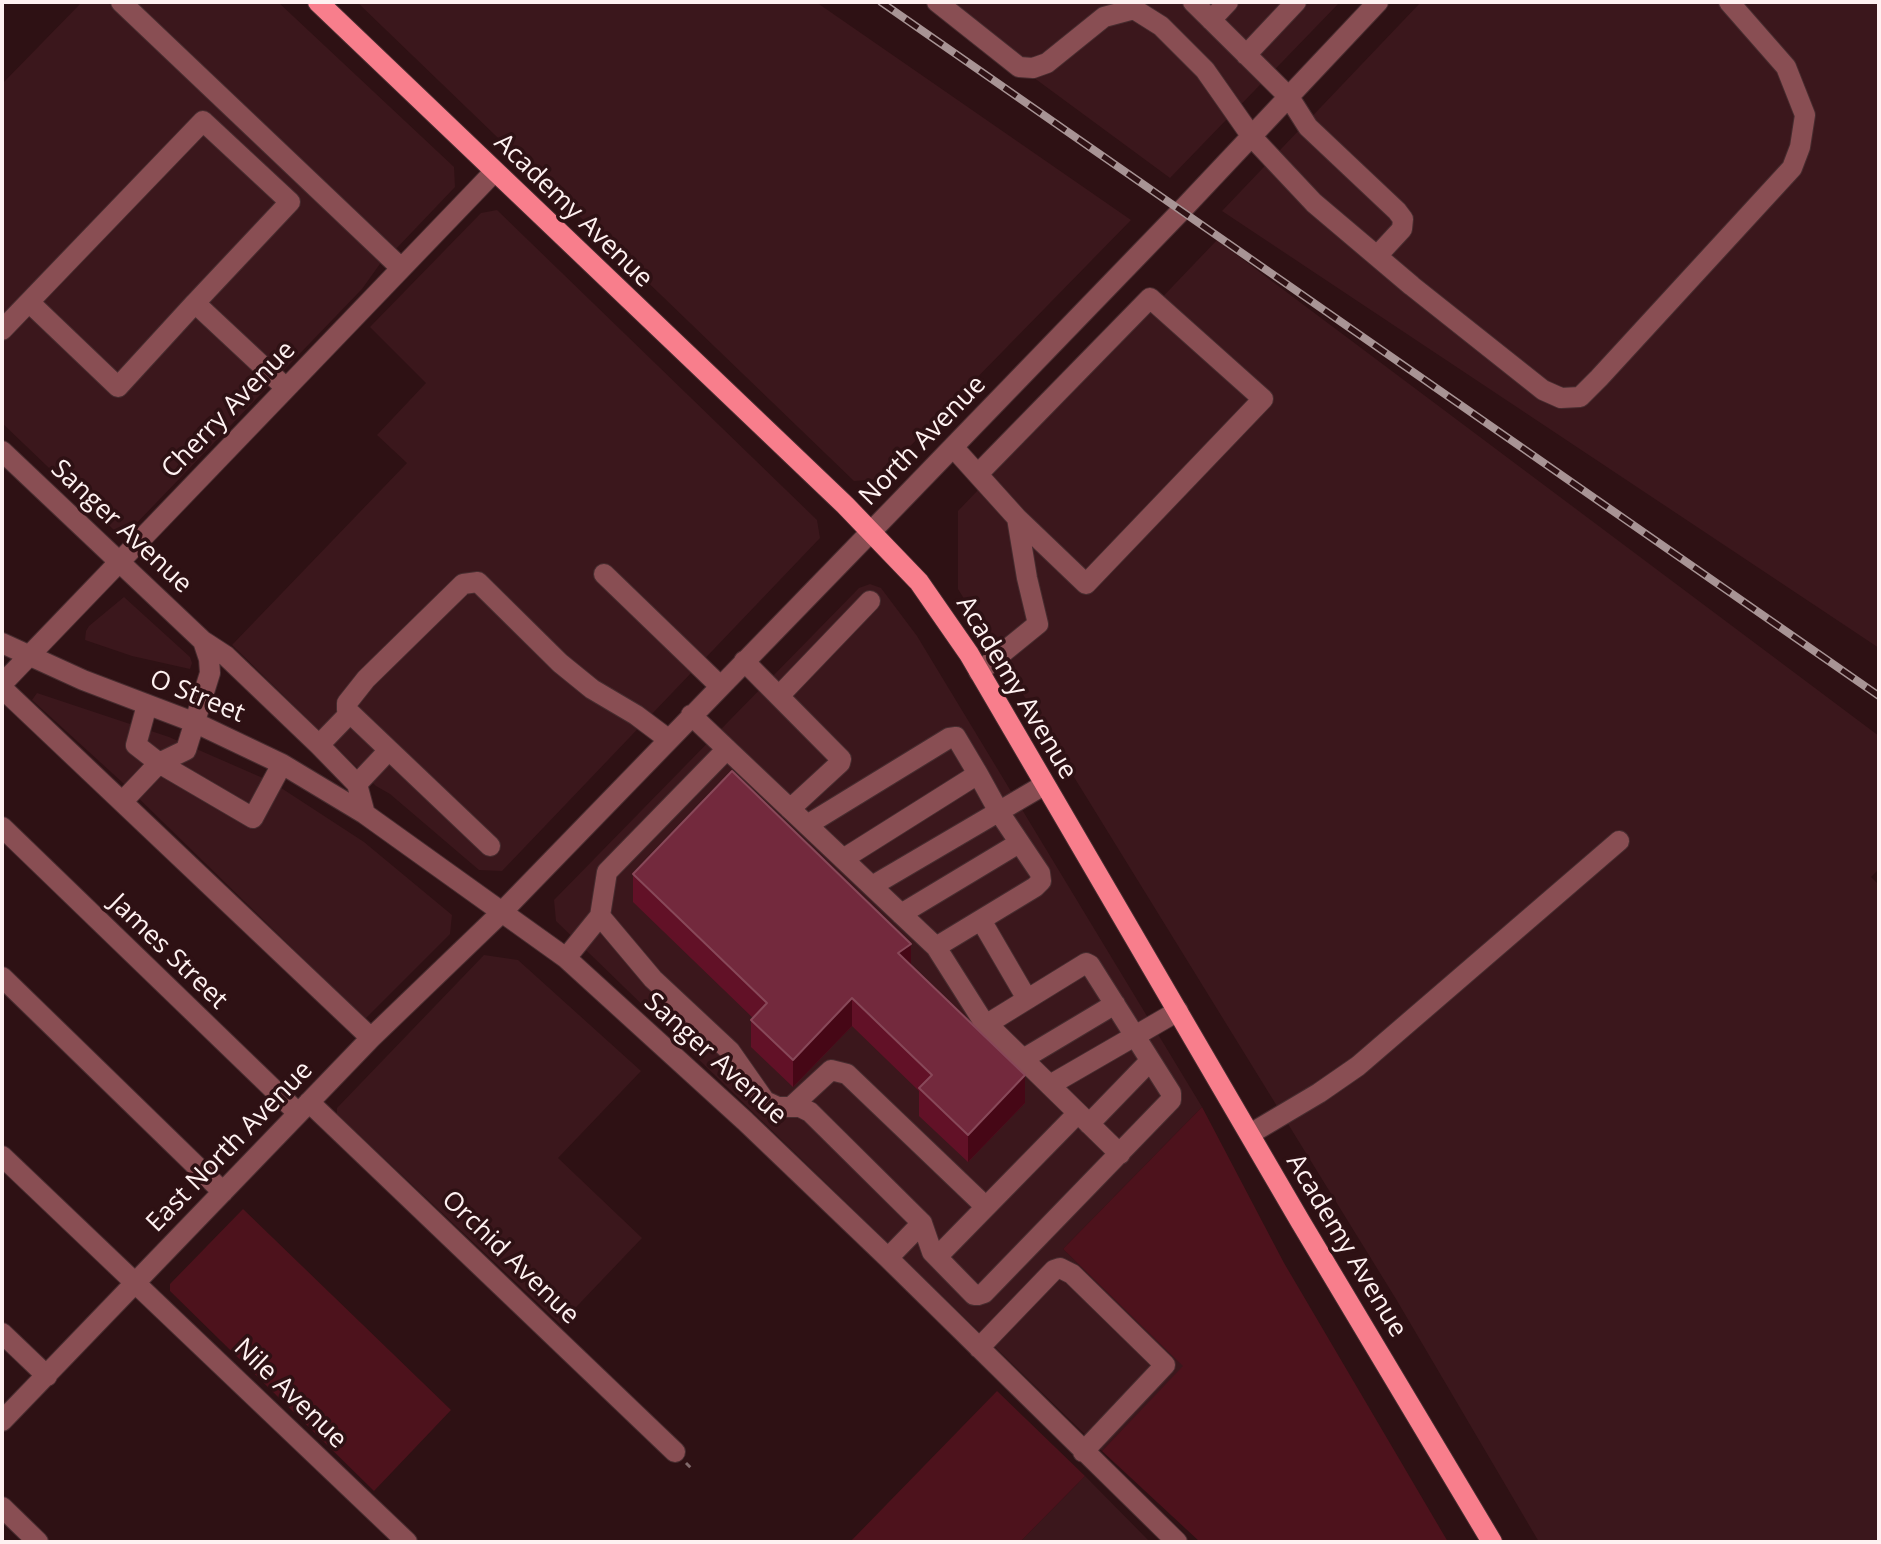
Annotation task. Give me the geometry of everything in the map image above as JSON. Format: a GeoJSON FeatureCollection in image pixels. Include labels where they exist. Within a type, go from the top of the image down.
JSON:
{"type":"FeatureCollection","features":[{"type":"Feature","properties":{"kind":"main road","name":"Academy Avenue"},"geometry":{"type":"LineString","coordinates":[[318,2],[872,531],[919,582],[979,672],[1492,1542]]}},
{"type":"Feature","properties":{"kind":"street"},"geometry":{"type":"LineString","coordinates":[[121,2],[401,268]]}},
{"type":"Feature","properties":{"kind":"street"},"geometry":{"type":"LineString","coordinates":[[1193,2],[1289,97],[1308,127],[1403,219],[1402,229],[1377,256]]}},
{"type":"Feature","properties":{"kind":"street"},"geometry":{"type":"LineString","coordinates":[[1211,20],[1228,2]]}},
{"type":"Feature","properties":{"kind":"street"},"geometry":{"type":"LineString","coordinates":[[1246,55],[1296,2]]}},
{"type":"Feature","properties":{"kind":"street","name":"North Avenue"},"geometry":{"type":"LineString","coordinates":[[501,913],[1124,271],[1378,2]]}},
{"type":"Feature","properties":{"kind":"street"},"geometry":{"type":"LineString","coordinates":[[941,3],[1019,67],[1033,68],[1047,63],[1104,17],[1130,6],[1161,26],[1205,70],[1252,137],[1314,203],[1543,390],[1561,398],[1580,397],[1792,168],[1800,147],[1805,115],[1786,67],[1729,2]]}},
{"type":"Feature","properties":{"kind":"street"},"geometry":{"type":"LineString","coordinates":[[2,330],[203,121],[290,202],[118,387],[29,302]]}},
{"type":"Feature","properties":{"kind":"street","name":"Cherry Avenue"},"geometry":{"type":"LineString","coordinates":[[2,686],[494,172]]}},
{"type":"Feature","properties":{"kind":"street"},"geometry":{"type":"LineString","coordinates":[[953,447],[1017,518],[1086,584],[1263,399],[1124,271]]}},
{"type":"Feature","properties":{"kind":"street"},"geometry":{"type":"LineString","coordinates":[[978,474],[1150,298]]}},
{"type":"Feature","properties":{"kind":"street"},"geometry":{"type":"LineString","coordinates":[[195,303],[286,388]]}},
{"type":"Feature","properties":{"kind":"street"},"geometry":{"type":"LineString","coordinates":[[1054,343],[1082,367]]}},
{"type":"Feature","properties":{"kind":"street"},"geometry":{"type":"LineString","coordinates":[[995,404],[1021,430]]}},
{"type":"Feature","properties":{"kind":"street","name":"Sanger Avenue"},"geometry":{"type":"LineString","coordinates":[[2,451],[203,641],[226,656],[319,745],[357,784],[365,814],[566,958],[745,1121],[1177,1542]]}},
{"type":"Feature","properties":{"kind":"street"},"geometry":{"type":"LineString","coordinates":[[979,672],[1038,624],[1017,518]]}},
{"type":"Feature","properties":{"kind":"street"},"geometry":{"type":"LineString","coordinates":[[604,574],[720,686]]}},
{"type":"Feature","properties":{"kind":"street"},"geometry":{"type":"LineString","coordinates":[[490,846],[350,713],[347,703],[366,679],[463,584],[478,582],[560,663],[592,689],[636,715],[668,739]]}},
{"type":"Feature","properties":{"kind":"street"},"geometry":{"type":"LineString","coordinates":[[779,696],[870,601]]}},
{"type":"Feature","properties":{"kind":"street"},"geometry":{"type":"LineString","coordinates":[[123,801],[159,763],[186,750],[210,673],[203,641]]}},
{"type":"Feature","properties":{"kind":"street","name":"O Street"},"geometry":{"type":"LineString","coordinates":[[2,643],[28,657],[196,723],[282,764],[365,814]]}},
{"type":"Feature","properties":{"kind":"street"},"geometry":{"type":"LineString","coordinates":[[744,661],[841,759],[790,809]]}},
{"type":"Feature","properties":{"kind":"street"},"geometry":{"type":"LineString","coordinates":[[2,686],[371,1038]]}},
{"type":"Feature","properties":{"kind":"street"},"geometry":{"type":"LineString","coordinates":[[147,705],[136,745],[159,763],[253,818],[282,764]]}},
{"type":"Feature","properties":{"kind":"street"},"geometry":{"type":"LineString","coordinates":[[319,745],[350,713]]}},
{"type":"Feature","properties":{"kind":"street"},"geometry":{"type":"LineString","coordinates":[[691,715],[936,947],[987,1024],[1120,1154]]}},
{"type":"Feature","properties":{"kind":"street"},"geometry":{"type":"LineString","coordinates":[[807,825],[949,738],[956,737],[999,812],[1040,873],[1041,881],[936,947]]}},
{"type":"Feature","properties":{"kind":"street"},"geometry":{"type":"LineString","coordinates":[[566,958],[600,916],[607,872],[727,749]]}},
{"type":"Feature","properties":{"kind":"street"},"geometry":{"type":"LineString","coordinates":[[357,784],[389,750]]}},
{"type":"Feature","properties":{"kind":"street"},"geometry":{"type":"LineString","coordinates":[[843,859],[978,774]]}},
{"type":"Feature","properties":{"kind":"street"},"geometry":{"type":"LineString","coordinates":[[872,886],[1044,785]]}},
{"type":"Feature","properties":{"kind":"street","name":"James Street"},"geometry":{"type":"LineString","coordinates":[[2,827],[304,1108]]}},
{"type":"Feature","properties":{"kind":"street"},"geometry":{"type":"LineString","coordinates":[[1250,1134],[1358,1066],[1619,841]]}},
{"type":"Feature","properties":{"kind":"street"},"geometry":{"type":"LineString","coordinates":[[901,914],[1019,843]]}},
{"type":"Feature","properties":{"kind":"street","name":"East North Avenue"},"geometry":{"type":"LineString","coordinates":[[2,1421],[371,1038],[501,913]]}},
{"type":"Feature","properties":{"kind":"street"},"geometry":{"type":"LineString","coordinates":[[600,916],[653,979],[730,1051],[765,1101],[778,1107],[792,1106],[810,1112],[922,1223],[932,1252],[974,1295],[984,1293],[1171,1100],[1171,1093],[1086,963],[987,1024]]}},
{"type":"Feature","properties":{"kind":"street"},"geometry":{"type":"LineString","coordinates":[[981,920],[1027,999]]}},
{"type":"Feature","properties":{"kind":"street"},"geometry":{"type":"LineString","coordinates":[[2,977],[223,1192]]}},
{"type":"Feature","properties":{"kind":"street"},"geometry":{"type":"LineString","coordinates":[[1023,1059],[1115,1004]]}},
{"type":"Feature","properties":{"kind":"street"},"geometry":{"type":"LineString","coordinates":[[1050,1085],[1178,1011]]}},
{"type":"Feature","properties":{"kind":"street"},"geometry":{"type":"LineString","coordinates":[[937,1257],[986,1207],[1150,1061]]}},
{"type":"Feature","properties":{"kind":"street"},"geometry":{"type":"LineString","coordinates":[[792,1106],[831,1070],[847,1074],[986,1207]]}},
{"type":"Feature","properties":{"kind":"street"},"geometry":{"type":"LineString","coordinates":[[745,1121],[765,1101]]}},
{"type":"Feature","properties":{"kind":"street","name":"Orchid Avenue"},"geometry":{"type":"LineString","coordinates":[[304,1108],[675,1452]]}},
{"type":"Feature","properties":{"kind":"street","name":"Nile Avenue"},"geometry":{"type":"LineString","coordinates":[[2,1156],[407,1542]]}},
{"type":"Feature","properties":{"kind":"street"},"geometry":{"type":"LineString","coordinates":[[888,1258],[922,1223]]}},
{"type":"Feature","properties":{"kind":"street"},"geometry":{"type":"LineString","coordinates":[[979,1348],[1054,1270],[1060,1268],[1072,1274],[1165,1365],[1083,1452]]}},
{"type":"Feature","properties":{"kind":"street"},"geometry":{"type":"LineString","coordinates":[[2,1333],[47,1376]]}},
{"type":"Feature","properties":{"kind":"street"},"geometry":{"type":"LineString","coordinates":[[2,1507],[38,1542]]}},
{"type":"Feature","properties":{"kind":"shaded area"},"geometry":{"type":"Polygon","coordinates":[[[82,2],[107,2],[382,261],[362,289],[130,530],[115,531],[2,423],[2,84],[82,2]]]}},
{"type":"Feature","properties":{"kind":"shaded area"},"geometry":{"type":"Polygon","coordinates":[[[124,2],[278,2],[454,167],[455,187],[394,251],[124,2]]]}},
{"type":"Feature","properties":{"kind":"shaded area"},"geometry":{"type":"Polygon","coordinates":[[[357,2],[816,2],[1131,220],[878,479],[854,481],[357,2]]]}},
{"type":"Feature","properties":{"kind":"shaded area"},"geometry":{"type":"Polygon","coordinates":[[[931,2],[1340,2],[1170,178],[931,2]]]}},
{"type":"Feature","properties":{"kind":"shaded area"},"geometry":{"type":"Polygon","coordinates":[[[1421,2],[1879,2],[1879,648],[1222,211],[1421,2]]]}},
{"type":"Feature","properties":{"kind":"shaded area"},"geometry":{"type":"Polygon","coordinates":[[[497,210],[817,520],[820,538],[502,871],[479,870],[390,794],[376,786],[232,645],[407,463],[377,435],[426,383],[370,327],[481,213],[497,210]]]}},
{"type":"Feature","properties":{"kind":"shaded area"},"geometry":{"type":"Polygon","coordinates":[[[1217,240],[1879,736],[1879,869],[1871,877],[1879,885],[1879,1542],[1539,1542],[1396,1299],[958,589],[958,511],[1217,240]]]}},
{"type":"Feature","properties":{"kind":"shaded area"},"geometry":{"type":"Polygon","coordinates":[[[870,584],[881,588],[917,636],[1202,1107],[1063,1249],[1184,1366],[1102,1451],[556,921],[554,900],[859,588],[870,584]]]}},
{"type":"Feature","properties":{"kind":"shaded area"},"geometry":{"type":"Polygon","coordinates":[[[124,597],[190,657],[190,669],[132,656],[85,640],[89,626],[124,597]]]}},
{"type":"Feature","properties":{"kind":"shaded area"},"geometry":{"type":"Polygon","coordinates":[[[37,693],[169,737],[272,782],[364,842],[452,915],[450,934],[365,1019],[123,783],[32,700],[37,693]]]}},
{"type":"Feature","properties":{"kind":"shaded area"},"geometry":{"type":"Polygon","coordinates":[[[484,955],[518,960],[641,1071],[558,1158],[642,1238],[560,1324],[337,1114],[337,1108],[484,955]]]}},
{"type":"Feature","properties":{"kind":"shaded area"},"geometry":{"type":"Polygon","coordinates":[[[1202,1107],[1284,1263],[1448,1542],[1200,1542],[1102,1451],[1183,1366],[1063,1249],[1202,1107]]]}},
{"type":"Feature","properties":{"kind":"shaded area"},"geometry":{"type":"Polygon","coordinates":[[[243,1209],[451,1410],[374,1491],[170,1291],[170,1284],[243,1209]]]}},
{"type":"Feature","properties":{"kind":"shaded area"},"geometry":{"type":"Polygon","coordinates":[[[997,1391],[1085,1476],[1020,1542],[850,1542],[997,1391]]]}},
{"type":"Feature","properties":{"kind":"shaded area"},"geometry":{"type":"Polygon","coordinates":[[[1085,1476],[1150,1542],[1020,1542],[1085,1476]]]}},
{"type":"Feature","properties":{"kind":"building"},"geometry":{"type":"Polygon","coordinates":[[[732,771],[911,944],[898,953],[1025,1075],[968,1135],[919,1088],[932,1075],[852,998],[793,1060],[751,1020],[767,1003],[633,874],[732,771]]]}},
{"type":"Feature","properties":{"kind":"railway"},"geometry":{"type":"LineString","coordinates":[[881,2],[1879,696]]}}]}
